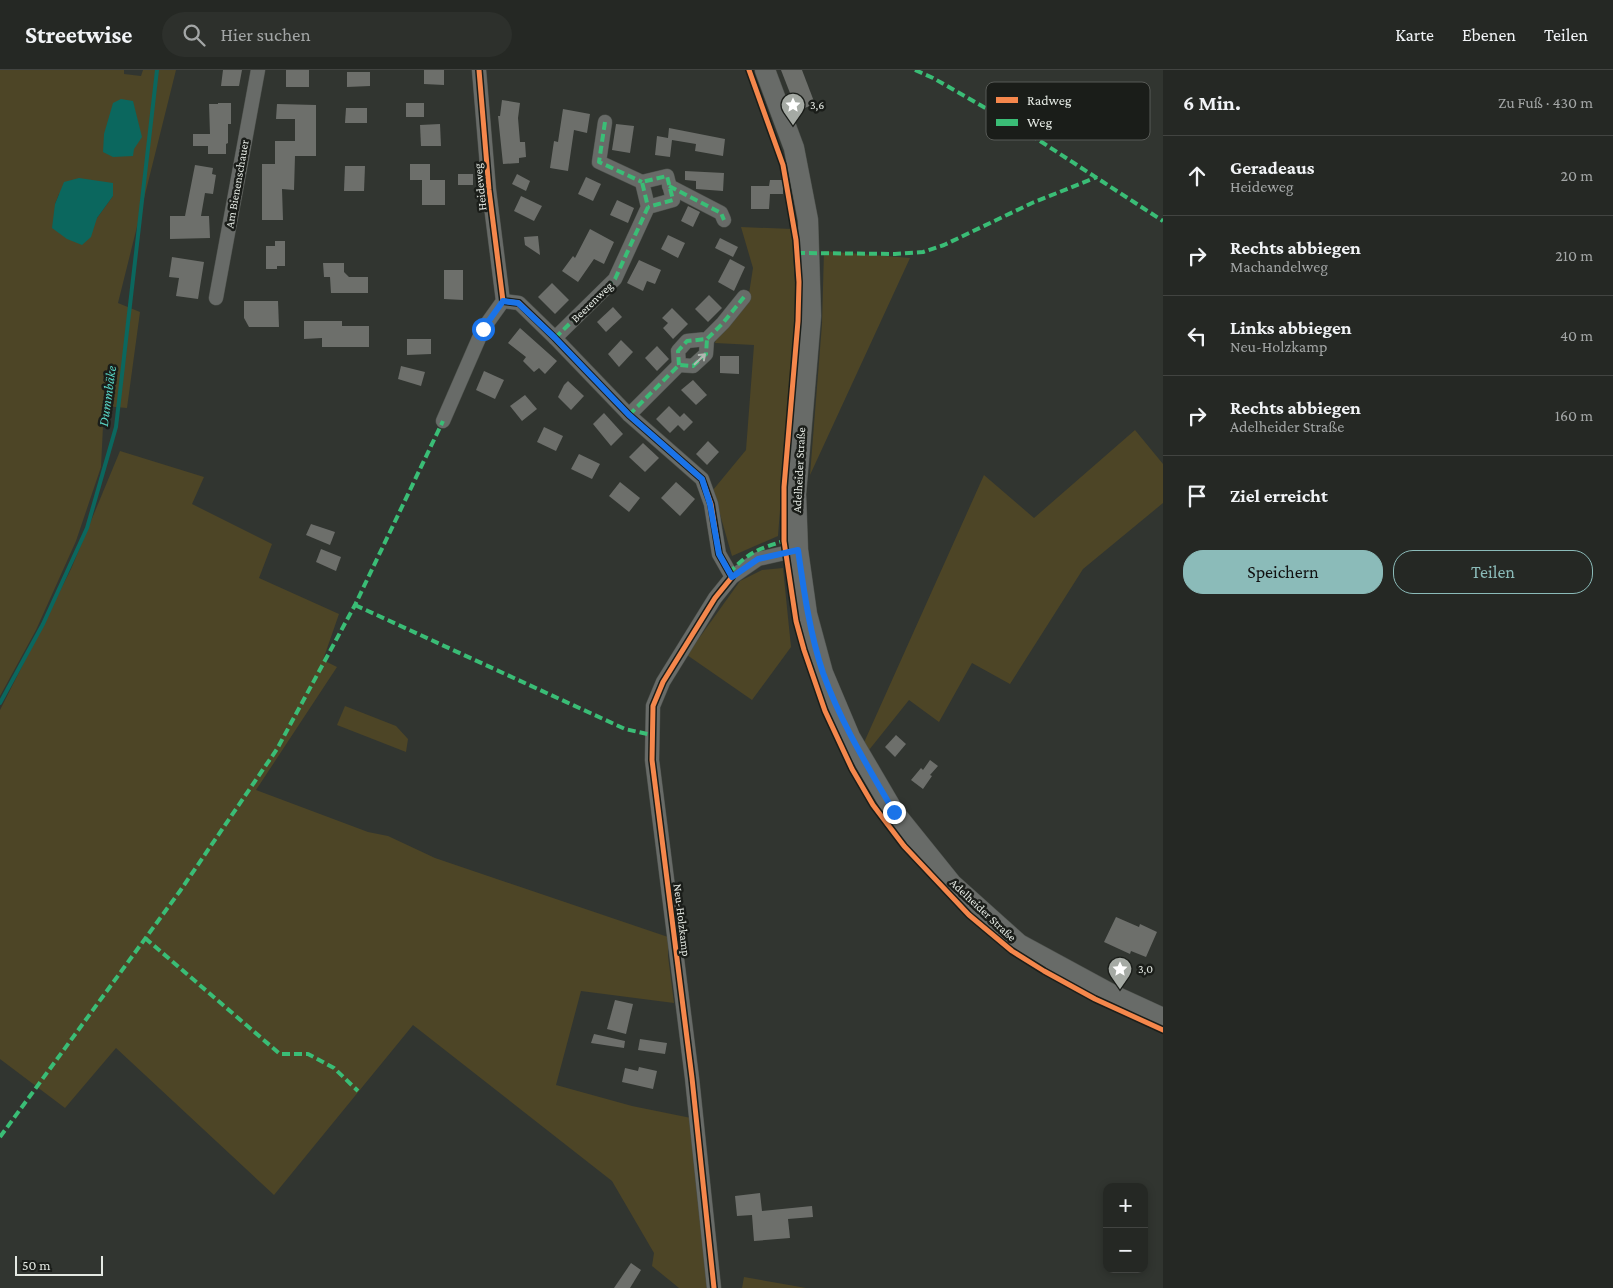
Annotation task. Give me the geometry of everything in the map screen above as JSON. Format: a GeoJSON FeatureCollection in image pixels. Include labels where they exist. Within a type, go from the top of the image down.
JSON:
{"type":"FeatureCollection","features":[{"type":"Feature","properties":{"kind":"street","name":"Am Bienenschauer"},"geometry":{"type":"LineString","coordinates":[[216,298],[258,70]]}},
{"type":"Feature","properties":{"kind":"street","name":"Heideweg"},"geometry":{"type":"LineString","coordinates":[[479,70],[503,301]]}},
{"type":"Feature","properties":{"kind":"street","name":"Adelheider Straße"},"geometry":{"type":"LineString","coordinates":[[765,70],[794,148],[808,220],[810,316],[796,494],[798,550],[808,614],[823,673],[850,737],[894,812],[952,884],[1019,944],[1113,995],[1163,1018]]}},
{"type":"Feature","properties":{"kind":"street"},"geometry":{"type":"LineString","coordinates":[[605,122],[599,162],[642,182],[667,176],[673,200],[648,206],[642,182]]}},
{"type":"Feature","properties":{"kind":"street"},"geometry":{"type":"LineString","coordinates":[[669,186],[721,213],[724,220]]}},
{"type":"Feature","properties":{"kind":"street","name":"Beerenweg"},"geometry":{"type":"LineString","coordinates":[[555,338],[615,279],[648,206]]}},
{"type":"Feature","properties":{"kind":"street"},"geometry":{"type":"LineString","coordinates":[[679,365],[678,351],[687,341],[706,339],[723,323],[744,297]]}},
{"type":"Feature","properties":{"kind":"street"},"geometry":{"type":"LineString","coordinates":[[442,421],[483,329],[503,301],[518,303],[555,338],[629,415],[702,479],[710,504],[719,554],[732,577]]}},
{"type":"Feature","properties":{"kind":"street"},"geometry":{"type":"LineString","coordinates":[[629,415],[679,365],[693,366],[706,354],[706,339]]}},
{"type":"Feature","properties":{"kind":"street","name":"Neu-Holzkamp"},"geometry":{"type":"LineString","coordinates":[[714,1288],[690,1068],[652,760],[653,706],[663,682],[715,598],[732,577],[758,559],[798,550]]}},
{"type":"Feature","properties":{"kind":"shaded area"},"geometry":{"type":"Polygon","coordinates":[[[0,70],[124,70],[124,74],[141,76],[143,70],[176,70],[118,303],[140,312],[127,408],[104,406],[101,467],[76,541],[36,630],[0,696],[0,70]],[[59,194],[55,204],[97,218],[113,196],[59,194]]]}},
{"type":"Feature","properties":{"kind":"shaded area"},"geometry":{"type":"Polygon","coordinates":[[[741,227],[792,229],[796,305],[778,536],[732,556],[713,490],[746,450],[754,345],[715,343],[717,336],[748,300],[753,268],[741,227]]]}},
{"type":"Feature","properties":{"kind":"shaded area"},"geometry":{"type":"Polygon","coordinates":[[[824,251],[910,258],[810,475],[822,324],[824,251]]]}},
{"type":"Feature","properties":{"kind":"shaded area"},"geometry":{"type":"Polygon","coordinates":[[[1135,430],[1163,464],[1163,503],[1083,569],[1010,684],[972,663],[939,722],[909,700],[865,755],[862,747],[984,475],[1034,518],[1135,430]]]}},
{"type":"Feature","properties":{"kind":"shaded area"},"geometry":{"type":"Polygon","coordinates":[[[120,451],[204,477],[192,504],[272,544],[259,578],[339,614],[323,660],[337,667],[256,790],[368,832],[388,836],[435,858],[668,937],[668,956],[674,1003],[581,991],[556,1085],[632,1106],[691,1118],[711,1288],[679,1288],[652,1266],[654,1253],[612,1181],[413,1025],[274,1195],[116,1048],[65,1108],[0,1059],[0,710],[71,569],[120,451]]]}},
{"type":"Feature","properties":{"kind":"shaded area"},"geometry":{"type":"Polygon","coordinates":[[[783,568],[791,647],[752,700],[687,655],[740,581],[762,570],[783,568]]]}},
{"type":"Feature","properties":{"kind":"shaded area"},"geometry":{"type":"Polygon","coordinates":[[[345,706],[396,726],[408,739],[406,752],[337,725],[345,706]]]}},
{"type":"Feature","properties":{"kind":"shaded area"},"geometry":{"type":"Polygon","coordinates":[[[744,1277],[806,1288],[742,1288],[744,1277]]]}},
{"type":"Feature","properties":{"kind":"water"},"geometry":{"type":"Polygon","coordinates":[[[121,99],[133,101],[142,137],[134,149],[133,156],[113,157],[103,152],[104,134],[113,103],[121,99]]]}},
{"type":"Feature","properties":{"kind":"water"},"geometry":{"type":"Polygon","coordinates":[[[79,178],[113,183],[113,196],[97,218],[91,237],[82,245],[67,239],[52,228],[55,204],[64,182],[79,178]]]}},
{"type":"Feature","properties":{"kind":"building"},"geometry":{"type":"Polygon","coordinates":[[[223,70],[242,70],[239,86],[221,86],[223,70]]]}},
{"type":"Feature","properties":{"kind":"building"},"geometry":{"type":"Polygon","coordinates":[[[286,70],[309,70],[309,87],[286,87],[286,70]]]}},
{"type":"Feature","properties":{"kind":"building"},"geometry":{"type":"Polygon","coordinates":[[[424,70],[444,70],[444,85],[424,84],[424,70]]]}},
{"type":"Feature","properties":{"kind":"building"},"geometry":{"type":"Polygon","coordinates":[[[781,70],[802,70],[815,104],[797,111],[781,70]]]}},
{"type":"Feature","properties":{"kind":"building"},"geometry":{"type":"Polygon","coordinates":[[[347,72],[370,72],[370,86],[347,87],[347,72]]]}},
{"type":"Feature","properties":{"kind":"building"},"geometry":{"type":"Polygon","coordinates":[[[502,100],[520,103],[518,118],[520,142],[525,142],[526,157],[519,158],[519,163],[503,164],[498,116],[500,116],[502,100]]]}},
{"type":"Feature","properties":{"kind":"building"},"geometry":{"type":"Polygon","coordinates":[[[231,103],[231,124],[228,124],[226,154],[208,154],[208,146],[193,146],[193,134],[210,134],[209,104],[231,103]]]}},
{"type":"Feature","properties":{"kind":"building"},"geometry":{"type":"Polygon","coordinates":[[[406,103],[424,103],[424,117],[406,117],[406,103]]]}},
{"type":"Feature","properties":{"kind":"building"},"geometry":{"type":"Polygon","coordinates":[[[277,104],[316,105],[316,156],[295,156],[294,190],[282,189],[283,220],[262,220],[262,164],[275,164],[275,141],[295,141],[295,119],[276,119],[277,104]]]}},
{"type":"Feature","properties":{"kind":"building"},"geometry":{"type":"Polygon","coordinates":[[[346,108],[367,108],[367,123],[345,123],[346,108]]]}},
{"type":"Feature","properties":{"kind":"building"},"geometry":{"type":"Polygon","coordinates":[[[563,109],[590,114],[587,133],[574,130],[568,171],[550,168],[554,141],[558,142],[563,109]]]}},
{"type":"Feature","properties":{"kind":"building"},"geometry":{"type":"Polygon","coordinates":[[[440,124],[441,146],[421,146],[420,125],[440,124]]]}},
{"type":"Feature","properties":{"kind":"building"},"geometry":{"type":"Polygon","coordinates":[[[616,124],[634,126],[630,153],[612,150],[616,124]]]}},
{"type":"Feature","properties":{"kind":"building"},"geometry":{"type":"Polygon","coordinates":[[[669,128],[725,139],[723,156],[695,151],[696,144],[672,140],[670,157],[655,155],[657,136],[668,138],[669,128]]]}},
{"type":"Feature","properties":{"kind":"building"},"geometry":{"type":"Polygon","coordinates":[[[410,164],[430,164],[430,180],[445,180],[445,205],[422,205],[422,180],[410,180],[410,164]]]}},
{"type":"Feature","properties":{"kind":"building"},"geometry":{"type":"Polygon","coordinates":[[[195,165],[213,168],[212,174],[216,175],[213,194],[205,193],[201,216],[209,216],[210,238],[170,239],[170,216],[185,216],[195,165]]]}},
{"type":"Feature","properties":{"kind":"building"},"geometry":{"type":"Polygon","coordinates":[[[345,166],[365,166],[364,191],[344,191],[345,166]]]}},
{"type":"Feature","properties":{"kind":"building"},"geometry":{"type":"Polygon","coordinates":[[[685,171],[724,173],[723,191],[696,189],[696,181],[685,180],[685,171]]]}},
{"type":"Feature","properties":{"kind":"building"},"geometry":{"type":"Polygon","coordinates":[[[458,174],[473,174],[473,185],[458,185],[458,174]]]}},
{"type":"Feature","properties":{"kind":"building"},"geometry":{"type":"Polygon","coordinates":[[[517,174],[530,181],[526,191],[512,184],[517,174]]]}},
{"type":"Feature","properties":{"kind":"building"},"geometry":{"type":"Polygon","coordinates":[[[586,177],[601,184],[593,201],[578,194],[586,177]]]}},
{"type":"Feature","properties":{"kind":"building"},"geometry":{"type":"Polygon","coordinates":[[[770,180],[783,180],[783,194],[770,194],[769,209],[751,209],[751,186],[769,186],[770,180]]]}},
{"type":"Feature","properties":{"kind":"building"},"geometry":{"type":"Polygon","coordinates":[[[521,196],[542,206],[534,221],[514,211],[521,196]]]}},
{"type":"Feature","properties":{"kind":"building"},"geometry":{"type":"Polygon","coordinates":[[[617,200],[634,208],[628,223],[610,215],[617,200]]]}},
{"type":"Feature","properties":{"kind":"building"},"geometry":{"type":"Polygon","coordinates":[[[688,206],[700,212],[693,227],[681,221],[688,206]]]}},
{"type":"Feature","properties":{"kind":"building"},"geometry":{"type":"Polygon","coordinates":[[[590,229],[614,242],[604,264],[594,259],[578,282],[562,271],[573,256],[575,258],[590,229]]]}},
{"type":"Feature","properties":{"kind":"building"},"geometry":{"type":"Polygon","coordinates":[[[668,235],[685,243],[678,258],[661,249],[668,235]]]}},
{"type":"Feature","properties":{"kind":"building"},"geometry":{"type":"Polygon","coordinates":[[[538,236],[540,255],[525,245],[524,237],[538,236]]]}},
{"type":"Feature","properties":{"kind":"building"},"geometry":{"type":"Polygon","coordinates":[[[720,238],[738,247],[733,257],[715,248],[720,238]]]}},
{"type":"Feature","properties":{"kind":"building"},"geometry":{"type":"Polygon","coordinates":[[[275,241],[285,241],[285,266],[277,266],[277,269],[266,269],[266,246],[275,246],[275,241]]]}},
{"type":"Feature","properties":{"kind":"building"},"geometry":{"type":"Polygon","coordinates":[[[172,257],[204,262],[198,299],[176,296],[179,278],[169,277],[172,257]]]}},
{"type":"Feature","properties":{"kind":"building"},"geometry":{"type":"Polygon","coordinates":[[[730,259],[745,267],[734,291],[718,282],[730,259]]]}},
{"type":"Feature","properties":{"kind":"building"},"geometry":{"type":"Polygon","coordinates":[[[639,260],[661,270],[655,284],[647,281],[643,291],[627,283],[639,260]]]}},
{"type":"Feature","properties":{"kind":"building"},"geometry":{"type":"Polygon","coordinates":[[[323,263],[344,263],[344,272],[349,277],[368,277],[368,293],[331,293],[330,277],[324,277],[323,263]]]}},
{"type":"Feature","properties":{"kind":"building"},"geometry":{"type":"Polygon","coordinates":[[[444,270],[463,270],[463,300],[444,299],[444,270]]]}},
{"type":"Feature","properties":{"kind":"building"},"geometry":{"type":"Polygon","coordinates":[[[552,283],[569,300],[555,314],[538,297],[552,283]]]}},
{"type":"Feature","properties":{"kind":"building"},"geometry":{"type":"Polygon","coordinates":[[[709,295],[722,308],[708,322],[695,309],[709,295]]]}},
{"type":"Feature","properties":{"kind":"building"},"geometry":{"type":"Polygon","coordinates":[[[244,301],[278,301],[279,327],[249,327],[244,318],[244,301]]]}},
{"type":"Feature","properties":{"kind":"building"},"geometry":{"type":"Polygon","coordinates":[[[613,307],[622,317],[606,332],[597,322],[613,307]]]}},
{"type":"Feature","properties":{"kind":"building"},"geometry":{"type":"Polygon","coordinates":[[[672,308],[688,324],[673,339],[663,328],[668,323],[662,318],[672,308]]]}},
{"type":"Feature","properties":{"kind":"building"},"geometry":{"type":"Polygon","coordinates":[[[304,321],[342,321],[342,326],[369,326],[369,347],[322,347],[322,338],[304,339],[304,321]]]}},
{"type":"Feature","properties":{"kind":"building"},"geometry":{"type":"Polygon","coordinates":[[[520,328],[557,361],[545,374],[539,368],[534,372],[523,361],[526,357],[508,343],[520,328]]]}},
{"type":"Feature","properties":{"kind":"building"},"geometry":{"type":"Polygon","coordinates":[[[407,339],[431,339],[431,354],[407,355],[407,339]]]}},
{"type":"Feature","properties":{"kind":"building"},"geometry":{"type":"Polygon","coordinates":[[[621,340],[633,352],[619,367],[608,354],[621,340]]]}},
{"type":"Feature","properties":{"kind":"building"},"geometry":{"type":"Polygon","coordinates":[[[657,346],[669,359],[657,371],[645,358],[657,346]]]}},
{"type":"Feature","properties":{"kind":"building"},"geometry":{"type":"Polygon","coordinates":[[[720,356],[739,356],[739,374],[720,373],[720,356]]]}},
{"type":"Feature","properties":{"kind":"building"},"geometry":{"type":"Polygon","coordinates":[[[401,366],[425,372],[421,386],[398,379],[401,366]]]}},
{"type":"Feature","properties":{"kind":"building"},"geometry":{"type":"Polygon","coordinates":[[[484,371],[504,380],[495,399],[476,390],[484,371]]]}},
{"type":"Feature","properties":{"kind":"building"},"geometry":{"type":"Polygon","coordinates":[[[693,380],[707,395],[696,405],[681,390],[693,380]]]}},
{"type":"Feature","properties":{"kind":"building"},"geometry":{"type":"Polygon","coordinates":[[[568,381],[584,396],[571,410],[558,397],[568,381]]]}},
{"type":"Feature","properties":{"kind":"building"},"geometry":{"type":"Polygon","coordinates":[[[525,395],[537,409],[522,421],[510,406],[525,395]]]}},
{"type":"Feature","properties":{"kind":"building"},"geometry":{"type":"Polygon","coordinates":[[[669,406],[680,417],[684,413],[693,422],[684,431],[678,425],[670,433],[656,419],[669,406]]]}},
{"type":"Feature","properties":{"kind":"building"},"geometry":{"type":"Polygon","coordinates":[[[604,413],[623,434],[611,446],[593,424],[604,413]]]}},
{"type":"Feature","properties":{"kind":"building"},"geometry":{"type":"Polygon","coordinates":[[[544,427],[563,436],[556,451],[537,442],[544,427]]]}},
{"type":"Feature","properties":{"kind":"building"},"geometry":{"type":"Polygon","coordinates":[[[708,441],[719,452],[707,465],[696,454],[708,441]]]}},
{"type":"Feature","properties":{"kind":"building"},"geometry":{"type":"Polygon","coordinates":[[[643,443],[659,458],[645,472],[629,457],[643,443]]]}},
{"type":"Feature","properties":{"kind":"building"},"geometry":{"type":"Polygon","coordinates":[[[579,454],[600,464],[592,479],[571,469],[579,454]]]}},
{"type":"Feature","properties":{"kind":"building"},"geometry":{"type":"Polygon","coordinates":[[[620,482],[640,498],[629,512],[609,496],[620,482]]]}},
{"type":"Feature","properties":{"kind":"building"},"geometry":{"type":"Polygon","coordinates":[[[676,482],[695,499],[680,516],[661,498],[676,482]]]}},
{"type":"Feature","properties":{"kind":"building"},"geometry":{"type":"Polygon","coordinates":[[[311,524],[335,532],[330,545],[306,535],[311,524]]]}},
{"type":"Feature","properties":{"kind":"building"},"geometry":{"type":"Polygon","coordinates":[[[321,549],[341,557],[336,571],[316,562],[321,549]]]}},
{"type":"Feature","properties":{"kind":"building"},"geometry":{"type":"Polygon","coordinates":[[[896,735],[906,744],[895,757],[885,747],[896,735]]]}},
{"type":"Feature","properties":{"kind":"building"},"geometry":{"type":"Polygon","coordinates":[[[930,760],[938,766],[930,775],[932,776],[923,789],[911,780],[921,768],[923,770],[930,760]]]}},
{"type":"Feature","properties":{"kind":"building"},"geometry":{"type":"Polygon","coordinates":[[[1116,917],[1139,927],[1140,924],[1157,932],[1146,957],[1131,951],[1130,954],[1104,942],[1116,917]]]}},
{"type":"Feature","properties":{"kind":"building"},"geometry":{"type":"Polygon","coordinates":[[[615,1000],[633,1004],[626,1034],[607,1029],[615,1000]]]}},
{"type":"Feature","properties":{"kind":"building"},"geometry":{"type":"Polygon","coordinates":[[[594,1034],[625,1041],[624,1048],[591,1043],[594,1034]]]}},
{"type":"Feature","properties":{"kind":"building"},"geometry":{"type":"Polygon","coordinates":[[[640,1039],[667,1043],[665,1054],[638,1050],[640,1039]]]}},
{"type":"Feature","properties":{"kind":"building"},"geometry":{"type":"Polygon","coordinates":[[[639,1067],[657,1071],[653,1089],[622,1082],[625,1068],[638,1071],[639,1067]]]}},
{"type":"Feature","properties":{"kind":"building"},"geometry":{"type":"Polygon","coordinates":[[[760,1193],[762,1211],[812,1206],[813,1217],[788,1219],[790,1238],[754,1241],[752,1215],[737,1216],[735,1196],[760,1193]]]}},
{"type":"Feature","properties":{"kind":"building"},"geometry":{"type":"Polygon","coordinates":[[[631,1263],[641,1270],[630,1288],[614,1288],[631,1263]]]}},
{"type":"Feature","properties":{"kind":"waterway","name":"Dummbäke"},"geometry":{"type":"LineString","coordinates":[[0,703],[43,624],[87,528],[116,427],[157,70]]}},
{"type":"Feature","properties":{"kind":"marked path"},"geometry":{"type":"LineString","coordinates":[[915,70],[933,78],[986,108]]}},
{"type":"Feature","properties":{"kind":"marked path"},"geometry":{"type":"LineString","coordinates":[[605,122],[599,162],[642,182]]}},
{"type":"Feature","properties":{"kind":"marked path"},"geometry":{"type":"LineString","coordinates":[[1039,140],[1163,221]]}},
{"type":"Feature","properties":{"kind":"marked path"},"geometry":{"type":"LineString","coordinates":[[555,338],[615,279],[648,207],[642,182],[667,176],[673,200],[648,207]]}},
{"type":"Feature","properties":{"kind":"marked path"},"geometry":{"type":"LineString","coordinates":[[797,253],[895,254],[923,252],[944,245],[1032,203],[1097,177]]}},
{"type":"Feature","properties":{"kind":"marked path"},"geometry":{"type":"LineString","coordinates":[[669,186],[721,213],[724,220]]}},
{"type":"Feature","properties":{"kind":"marked path"},"geometry":{"type":"LineString","coordinates":[[679,365],[678,351],[687,341],[707,339],[744,297]]}},
{"type":"Feature","properties":{"kind":"marked path"},"geometry":{"type":"LineString","coordinates":[[629,415],[679,365],[693,366],[706,354],[707,339]]}},
{"type":"Feature","properties":{"kind":"marked path"},"geometry":{"type":"LineString","coordinates":[[0,1137],[180,891],[277,749],[355,605],[443,421]]}},
{"type":"Feature","properties":{"kind":"marked path"},"geometry":{"type":"LineString","coordinates":[[729,573],[742,560],[754,552],[784,541]]}},
{"type":"Feature","properties":{"kind":"marked path"},"geometry":{"type":"LineString","coordinates":[[355,605],[625,729],[652,735]]}},
{"type":"Feature","properties":{"kind":"marked path"},"geometry":{"type":"LineString","coordinates":[[145,938],[280,1054],[308,1054],[334,1068],[358,1091]]}},
{"type":"Feature","properties":{"kind":"cycle path"},"geometry":{"type":"LineString","coordinates":[[479,70],[489,190],[503,301],[519,303],[629,415],[702,479],[711,504],[719,554],[732,577],[715,598],[663,682],[653,706],[652,760],[692,1078],[714,1288]]}},
{"type":"Feature","properties":{"kind":"cycle path"},"geometry":{"type":"LineString","coordinates":[[749,70],[783,165],[796,240],[799,282],[798,321],[784,487],[784,541],[796,621],[825,711],[852,769],[873,805],[904,846],[969,915],[1012,951],[1044,971],[1095,999],[1163,1030]]}},
{"type":"Feature","properties":{"kind":"place","name":"3,6"},"geometry":{"type":"Point","coordinates":[793,126]}},
{"type":"Feature","properties":{"kind":"place","name":"3,0"},"geometry":{"type":"Point","coordinates":[1120,990]}},
{"type":"Feature","properties":{"kind":"route"},"geometry":{"type":"LineString","coordinates":[[483,329],[503,301],[518,303],[555,338],[629,415],[702,479],[710,504],[719,554],[732,577],[758,559],[798,550],[808,614],[823,673],[850,737],[894,812]]}}]}
